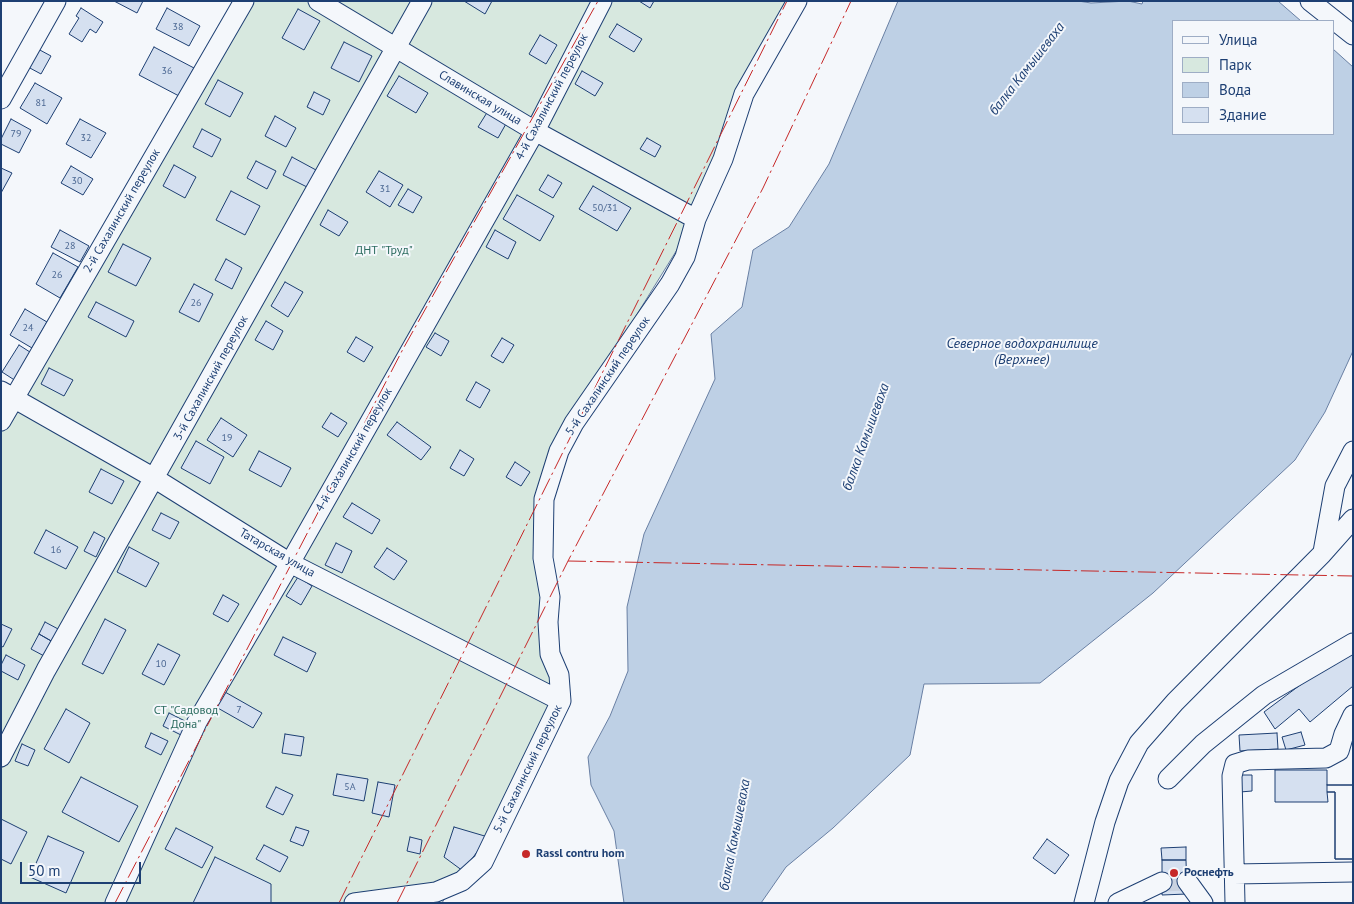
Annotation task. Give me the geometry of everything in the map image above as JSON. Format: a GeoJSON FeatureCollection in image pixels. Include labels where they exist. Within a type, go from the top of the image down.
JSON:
{"type":"FeatureCollection","features":[{"type":"Feature","properties":{"kind":"street"},"geometry":{"type":"LineString","coordinates":[[1,99],[56,1]]}},
{"type":"Feature","properties":{"kind":"street","name":"2-й Сахалинский переулок"},"geometry":{"type":"LineString","coordinates":[[1,421],[8,395],[244,1]]}},
{"type":"Feature","properties":{"kind":"street","name":"Славинская улица"},"geometry":{"type":"LineString","coordinates":[[318,1],[535,131],[696,219]]}},
{"type":"Feature","properties":{"kind":"street","name":"3-й Сахалинский переулок"},"geometry":{"type":"LineString","coordinates":[[1,757],[46,670],[397,49],[422,1]]}},
{"type":"Feature","properties":{"kind":"street","name":"4-й Сахалинский переулок"},"geometry":{"type":"LineString","coordinates":[[115,903],[197,722],[290,563],[535,131],[602,1]]}},
{"type":"Feature","properties":{"kind":"street","name":"5-й Сахалинский переулок"},"geometry":{"type":"LineString","coordinates":[[354,903],[436,892],[462,881],[483,862],[561,701],[559,675],[550,654],[548,622],[550,597],[543,558],[544,500],[559,451],[574,424],[670,284],[685,257],[696,219],[723,158],[744,94],[797,1]]}},
{"type":"Feature","properties":{"kind":"street"},"geometry":{"type":"LineString","coordinates":[[1310,1],[1353,35]]}},
{"type":"Feature","properties":{"kind":"street","name":"Татарская улица"},"geometry":{"type":"LineString","coordinates":[[8,395],[154,478],[290,563],[561,701]]}},
{"type":"Feature","properties":{"kind":"street"},"geometry":{"type":"LineString","coordinates":[[1322,554],[1335,486],[1353,451]]}},
{"type":"Feature","properties":{"kind":"street"},"geometry":{"type":"LineString","coordinates":[[1084,903],[1105,822],[1119,781],[1139,743],[1175,702],[1322,554],[1353,519]]}},
{"type":"Feature","properties":{"kind":"street"},"geometry":{"type":"LineString","coordinates":[[1168,779],[1203,744],[1264,696],[1353,643]]}},
{"type":"Feature","properties":{"kind":"street"},"geometry":{"type":"LineString","coordinates":[[1234,903],[1232,776],[1235,764],[1248,760],[1326,758],[1339,751],[1344,734],[1353,715]]}},
{"type":"Feature","properties":{"kind":"street"},"geometry":{"type":"LineString","coordinates":[[1234,874],[1353,872]]}},
{"type":"Feature","properties":{"kind":"street"},"geometry":{"type":"LineString","coordinates":[[1187,881],[1203,903]]}},
{"type":"Feature","properties":{"kind":"street"},"geometry":{"type":"LineString","coordinates":[[1118,903],[1162,882]]}},
{"type":"Feature","properties":{"kind":"green space","name":"ДНТ \"Труд\""},"geometry":{"type":"Polygon","coordinates":[[[239,1],[794,1],[688,232],[546,461],[552,697],[491,840],[447,894],[442,903],[1,903],[1,396],[12,402],[239,1]]]}},
{"type":"Feature","properties":{"kind":"water","name":"Северное водохранилище (Верхнее)"},"geometry":{"type":"Polygon","coordinates":[[[898,1],[1078,1],[1091,3],[1128,1],[1142,4],[1143,1],[1278,1],[1300,20],[1172,20],[1172,135],[1334,135],[1334,50],[1353,67],[1353,351],[1325,412],[1295,460],[1153,593],[1040,683],[924,684],[910,755],[833,828],[786,867],[761,903],[624,903],[614,831],[591,785],[588,757],[610,716],[628,671],[627,607],[644,534],[715,379],[711,334],[742,307],[753,250],[789,227],[829,164],[898,1]]]}},
{"type":"Feature","properties":{"kind":"building"},"geometry":{"type":"Polygon","coordinates":[[[114,1],[143,1],[137,13],[114,1]]]}},
{"type":"Feature","properties":{"kind":"building"},"geometry":{"type":"Polygon","coordinates":[[[464,1],[492,1],[485,14],[464,1]]]}},
{"type":"Feature","properties":{"kind":"building"},"geometry":{"type":"Polygon","coordinates":[[[639,1],[654,1],[650,8],[639,1]]]}},
{"type":"Feature","properties":{"kind":"building"},"geometry":{"type":"Polygon","coordinates":[[[81,8],[103,22],[96,33],[90,29],[82,42],[69,34],[79,18],[76,16],[81,8]]]}},
{"type":"Feature","properties":{"kind":"building"},"geometry":{"type":"Polygon","coordinates":[[[167,8],[200,26],[189,46],[156,29],[167,8]]]}},
{"type":"Feature","properties":{"kind":"building"},"geometry":{"type":"Polygon","coordinates":[[[298,9],[320,21],[304,50],[282,38],[298,9]]]}},
{"type":"Feature","properties":{"kind":"building"},"geometry":{"type":"Polygon","coordinates":[[[617,24],[642,39],[634,52],[609,37],[617,24]]]}},
{"type":"Feature","properties":{"kind":"building"},"geometry":{"type":"Polygon","coordinates":[[[540,35],[557,45],[546,64],[529,54],[540,35]]]}},
{"type":"Feature","properties":{"kind":"building"},"geometry":{"type":"Polygon","coordinates":[[[344,42],[372,56],[359,82],[331,68],[344,42]]]}},
{"type":"Feature","properties":{"kind":"building"},"geometry":{"type":"Polygon","coordinates":[[[154,47],[194,68],[179,96],[139,75],[154,47]]]}},
{"type":"Feature","properties":{"kind":"building"},"geometry":{"type":"Polygon","coordinates":[[[38,49],[51,56],[41,74],[28,67],[38,49]]]}},
{"type":"Feature","properties":{"kind":"building"},"geometry":{"type":"Polygon","coordinates":[[[582,71],[603,83],[595,96],[575,84],[582,71]]]}},
{"type":"Feature","properties":{"kind":"building"},"geometry":{"type":"Polygon","coordinates":[[[399,76],[428,93],[416,113],[387,96],[399,76]]]}},
{"type":"Feature","properties":{"kind":"building"},"geometry":{"type":"Polygon","coordinates":[[[218,80],[243,93],[230,117],[205,104],[218,80]]]}},
{"type":"Feature","properties":{"kind":"building"},"geometry":{"type":"Polygon","coordinates":[[[35,83],[62,98],[47,124],[20,108],[35,83]]]}},
{"type":"Feature","properties":{"kind":"building"},"geometry":{"type":"Polygon","coordinates":[[[314,92],[330,100],[323,115],[307,107],[314,92]]]}},
{"type":"Feature","properties":{"kind":"building"},"geometry":{"type":"Polygon","coordinates":[[[488,111],[507,122],[498,138],[478,127],[488,111]]]}},
{"type":"Feature","properties":{"kind":"building"},"geometry":{"type":"Polygon","coordinates":[[[275,116],[296,128],[286,147],[265,136],[275,116]]]}},
{"type":"Feature","properties":{"kind":"building"},"geometry":{"type":"Polygon","coordinates":[[[11,119],[31,130],[19,153],[1,144],[1,139],[11,119]]]}},
{"type":"Feature","properties":{"kind":"building"},"geometry":{"type":"Polygon","coordinates":[[[80,119],[106,133],[91,158],[66,144],[80,119]]]}},
{"type":"Feature","properties":{"kind":"building"},"geometry":{"type":"Polygon","coordinates":[[[202,129],[221,139],[212,157],[193,147],[202,129]]]}},
{"type":"Feature","properties":{"kind":"building"},"geometry":{"type":"Polygon","coordinates":[[[647,138],[661,146],[655,157],[640,149],[647,138]]]}},
{"type":"Feature","properties":{"kind":"building"},"geometry":{"type":"Polygon","coordinates":[[[292,157],[316,170],[307,187],[283,175],[292,157]]]}},
{"type":"Feature","properties":{"kind":"building"},"geometry":{"type":"Polygon","coordinates":[[[256,161],[276,171],[267,189],[247,178],[256,161]]]}},
{"type":"Feature","properties":{"kind":"building"},"geometry":{"type":"Polygon","coordinates":[[[174,165],[196,177],[185,198],[163,186],[174,165]]]}},
{"type":"Feature","properties":{"kind":"building"},"geometry":{"type":"Polygon","coordinates":[[[71,166],[93,179],[83,195],[61,183],[71,166]]]}},
{"type":"Feature","properties":{"kind":"building"},"geometry":{"type":"Polygon","coordinates":[[[1,168],[12,173],[1,193],[1,168]]]}},
{"type":"Feature","properties":{"kind":"building"},"geometry":{"type":"Polygon","coordinates":[[[379,171],[403,185],[390,207],[366,192],[379,171]]]}},
{"type":"Feature","properties":{"kind":"building"},"geometry":{"type":"Polygon","coordinates":[[[548,175],[562,183],[553,198],[539,190],[548,175]]]}},
{"type":"Feature","properties":{"kind":"building"},"geometry":{"type":"Polygon","coordinates":[[[593,186],[631,208],[617,231],[579,209],[593,186]]]}},
{"type":"Feature","properties":{"kind":"building"},"geometry":{"type":"Polygon","coordinates":[[[408,189],[422,197],[413,213],[398,205],[408,189]]]}},
{"type":"Feature","properties":{"kind":"building"},"geometry":{"type":"Polygon","coordinates":[[[231,191],[260,206],[245,235],[216,220],[231,191]]]}},
{"type":"Feature","properties":{"kind":"building"},"geometry":{"type":"Polygon","coordinates":[[[517,195],[554,216],[540,241],[503,219],[517,195]]]}},
{"type":"Feature","properties":{"kind":"building"},"geometry":{"type":"Polygon","coordinates":[[[328,210],[348,222],[339,236],[320,225],[328,210]]]}},
{"type":"Feature","properties":{"kind":"building"},"geometry":{"type":"Polygon","coordinates":[[[60,230],[89,246],[80,262],[51,247],[60,230]]]}},
{"type":"Feature","properties":{"kind":"building"},"geometry":{"type":"Polygon","coordinates":[[[495,230],[516,242],[508,259],[486,247],[495,230]]]}},
{"type":"Feature","properties":{"kind":"building"},"geometry":{"type":"Polygon","coordinates":[[[123,244],[151,258],[136,286],[108,272],[123,244]]]}},
{"type":"Feature","properties":{"kind":"building"},"geometry":{"type":"Polygon","coordinates":[[[53,253],[78,267],[60,298],[36,284],[53,253]]]}},
{"type":"Feature","properties":{"kind":"building"},"geometry":{"type":"Polygon","coordinates":[[[226,259],[242,268],[232,289],[215,280],[226,259]]]}},
{"type":"Feature","properties":{"kind":"building"},"geometry":{"type":"Polygon","coordinates":[[[285,282],[303,292],[288,317],[271,306],[285,282]]]}},
{"type":"Feature","properties":{"kind":"building"},"geometry":{"type":"Polygon","coordinates":[[[194,284],[213,294],[199,322],[179,312],[194,284]]]}},
{"type":"Feature","properties":{"kind":"building"},"geometry":{"type":"Polygon","coordinates":[[[96,302],[134,321],[126,337],[88,317],[96,302]]]}},
{"type":"Feature","properties":{"kind":"building"},"geometry":{"type":"Polygon","coordinates":[[[25,309],[47,322],[32,348],[10,335],[25,309]]]}},
{"type":"Feature","properties":{"kind":"building"},"geometry":{"type":"Polygon","coordinates":[[[266,321],[283,331],[273,350],[255,340],[266,321]]]}},
{"type":"Feature","properties":{"kind":"building"},"geometry":{"type":"Polygon","coordinates":[[[435,333],[449,341],[441,356],[426,347],[435,333]]]}},
{"type":"Feature","properties":{"kind":"building"},"geometry":{"type":"Polygon","coordinates":[[[356,337],[373,347],[364,362],[347,352],[356,337]]]}},
{"type":"Feature","properties":{"kind":"building"},"geometry":{"type":"Polygon","coordinates":[[[502,338],[514,345],[503,363],[491,356],[502,338]]]}},
{"type":"Feature","properties":{"kind":"building"},"geometry":{"type":"Polygon","coordinates":[[[19,345],[33,354],[16,381],[2,372],[19,345]]]}},
{"type":"Feature","properties":{"kind":"building"},"geometry":{"type":"Polygon","coordinates":[[[49,368],[73,380],[64,396],[41,384],[49,368]]]}},
{"type":"Feature","properties":{"kind":"building"},"geometry":{"type":"Polygon","coordinates":[[[476,382],[490,390],[480,408],[466,400],[476,382]]]}},
{"type":"Feature","properties":{"kind":"building"},"geometry":{"type":"Polygon","coordinates":[[[331,413],[347,423],[338,437],[322,427],[331,413]]]}},
{"type":"Feature","properties":{"kind":"building"},"geometry":{"type":"Polygon","coordinates":[[[221,418],[247,435],[233,457],[207,440],[221,418]]]}},
{"type":"Feature","properties":{"kind":"building"},"geometry":{"type":"Polygon","coordinates":[[[397,422],[431,447],[421,460],[387,435],[397,422]]]}},
{"type":"Feature","properties":{"kind":"building"},"geometry":{"type":"Polygon","coordinates":[[[196,441],[224,457],[210,484],[181,468],[196,441]]]}},
{"type":"Feature","properties":{"kind":"building"},"geometry":{"type":"Polygon","coordinates":[[[460,450],[474,459],[464,476],[450,468],[460,450]]]}},
{"type":"Feature","properties":{"kind":"building"},"geometry":{"type":"Polygon","coordinates":[[[259,451],[291,468],[281,487],[249,470],[259,451]]]}},
{"type":"Feature","properties":{"kind":"building"},"geometry":{"type":"Polygon","coordinates":[[[515,462],[530,472],[521,486],[506,477],[515,462]]]}},
{"type":"Feature","properties":{"kind":"building"},"geometry":{"type":"Polygon","coordinates":[[[101,469],[124,481],[112,504],[89,492],[101,469]]]}},
{"type":"Feature","properties":{"kind":"building"},"geometry":{"type":"Polygon","coordinates":[[[352,503],[380,520],[372,534],[343,517],[352,503]]]}},
{"type":"Feature","properties":{"kind":"building"},"geometry":{"type":"Polygon","coordinates":[[[161,513],[179,522],[170,539],[152,530],[161,513]]]}},
{"type":"Feature","properties":{"kind":"building"},"geometry":{"type":"Polygon","coordinates":[[[46,530],[78,547],[66,569],[34,553],[46,530]]]}},
{"type":"Feature","properties":{"kind":"building"},"geometry":{"type":"Polygon","coordinates":[[[94,532],[105,538],[96,557],[84,551],[94,532]]]}},
{"type":"Feature","properties":{"kind":"building"},"geometry":{"type":"Polygon","coordinates":[[[336,543],[352,551],[342,573],[325,565],[336,543]]]}},
{"type":"Feature","properties":{"kind":"building"},"geometry":{"type":"Polygon","coordinates":[[[129,547],[159,563],[146,587],[117,572],[129,547]]]}},
{"type":"Feature","properties":{"kind":"building"},"geometry":{"type":"Polygon","coordinates":[[[387,548],[407,561],[394,580],[374,567],[387,548]]]}},
{"type":"Feature","properties":{"kind":"building"},"geometry":{"type":"Polygon","coordinates":[[[298,577],[312,586],[301,605],[286,596],[298,577]]]}},
{"type":"Feature","properties":{"kind":"building"},"geometry":{"type":"Polygon","coordinates":[[[223,595],[239,604],[228,622],[213,614],[223,595]]]}},
{"type":"Feature","properties":{"kind":"building"},"geometry":{"type":"Polygon","coordinates":[[[105,619],[126,630],[103,674],[82,664],[105,619]]]}},
{"type":"Feature","properties":{"kind":"building"},"geometry":{"type":"Polygon","coordinates":[[[45,622],[60,630],[53,642],[39,634],[45,622]]]}},
{"type":"Feature","properties":{"kind":"building"},"geometry":{"type":"Polygon","coordinates":[[[1,624],[12,629],[3,647],[1,646],[1,624]]]}},
{"type":"Feature","properties":{"kind":"building"},"geometry":{"type":"Polygon","coordinates":[[[39,634],[53,642],[46,657],[31,649],[39,634]]]}},
{"type":"Feature","properties":{"kind":"building"},"geometry":{"type":"Polygon","coordinates":[[[283,637],[316,653],[307,672],[274,655],[283,637]]]}},
{"type":"Feature","properties":{"kind":"building"},"geometry":{"type":"Polygon","coordinates":[[[158,644],[180,655],[164,685],[142,674],[158,644]]]}},
{"type":"Feature","properties":{"kind":"building"},"geometry":{"type":"Polygon","coordinates":[[[1353,651],[1353,686],[1310,722],[1299,709],[1275,729],[1264,712],[1339,656],[1353,651]]]}},
{"type":"Feature","properties":{"kind":"building"},"geometry":{"type":"Polygon","coordinates":[[[6,655],[25,665],[18,680],[1,671],[1,665],[6,655]]]}},
{"type":"Feature","properties":{"kind":"building"},"geometry":{"type":"Polygon","coordinates":[[[225,692],[262,713],[253,728],[216,707],[225,692]]]}},
{"type":"Feature","properties":{"kind":"building"},"geometry":{"type":"Polygon","coordinates":[[[66,709],[90,723],[69,763],[44,749],[66,709]]]}},
{"type":"Feature","properties":{"kind":"building"},"geometry":{"type":"Polygon","coordinates":[[[169,713],[187,722],[181,735],[163,726],[169,713]]]}},
{"type":"Feature","properties":{"kind":"building"},"geometry":{"type":"Polygon","coordinates":[[[1301,732],[1305,745],[1286,750],[1282,737],[1301,732]]]}},
{"type":"Feature","properties":{"kind":"building"},"geometry":{"type":"Polygon","coordinates":[[[151,733],[168,741],[161,755],[145,747],[151,733]]]}},
{"type":"Feature","properties":{"kind":"building"},"geometry":{"type":"Polygon","coordinates":[[[1277,733],[1278,749],[1240,751],[1239,735],[1277,733]]]}},
{"type":"Feature","properties":{"kind":"building"},"geometry":{"type":"Polygon","coordinates":[[[285,734],[304,737],[301,756],[282,753],[285,734]]]}},
{"type":"Feature","properties":{"kind":"building"},"geometry":{"type":"Polygon","coordinates":[[[22,744],[35,750],[28,766],[15,761],[22,744]]]}},
{"type":"Feature","properties":{"kind":"building"},"geometry":{"type":"Polygon","coordinates":[[[1275,770],[1327,770],[1327,785],[1353,785],[1353,859],[1335,859],[1335,792],[1327,792],[1328,802],[1275,802],[1275,770]]]}},
{"type":"Feature","properties":{"kind":"building"},"geometry":{"type":"Polygon","coordinates":[[[337,774],[368,779],[364,801],[333,795],[337,774]]]}},
{"type":"Feature","properties":{"kind":"building"},"geometry":{"type":"Polygon","coordinates":[[[1240,775],[1252,775],[1252,791],[1240,792],[1240,775]]]}},
{"type":"Feature","properties":{"kind":"building"},"geometry":{"type":"Polygon","coordinates":[[[81,777],[138,806],[119,842],[62,812],[81,777]]]}},
{"type":"Feature","properties":{"kind":"building"},"geometry":{"type":"Polygon","coordinates":[[[378,782],[395,785],[389,817],[372,813],[378,782]]]}},
{"type":"Feature","properties":{"kind":"building"},"geometry":{"type":"Polygon","coordinates":[[[1327,785],[1353,785],[1353,859],[1335,859],[1335,792],[1327,792],[1327,785]]]}},
{"type":"Feature","properties":{"kind":"building"},"geometry":{"type":"Polygon","coordinates":[[[276,787],[293,795],[283,815],[266,807],[276,787]]]}},
{"type":"Feature","properties":{"kind":"building"},"geometry":{"type":"Polygon","coordinates":[[[1,819],[27,832],[11,864],[1,859],[1,819]]]}},
{"type":"Feature","properties":{"kind":"building"},"geometry":{"type":"Polygon","coordinates":[[[296,827],[309,831],[303,846],[290,841],[296,827]]]}},
{"type":"Feature","properties":{"kind":"building"},"geometry":{"type":"Polygon","coordinates":[[[454,827],[488,837],[463,871],[444,857],[454,827]]]}},
{"type":"Feature","properties":{"kind":"building"},"geometry":{"type":"Polygon","coordinates":[[[176,828],[213,847],[202,868],[165,849],[176,828]]]}},
{"type":"Feature","properties":{"kind":"building"},"geometry":{"type":"Polygon","coordinates":[[[48,836],[84,852],[66,893],[30,877],[48,836]]]}},
{"type":"Feature","properties":{"kind":"building"},"geometry":{"type":"Polygon","coordinates":[[[410,837],[422,840],[420,854],[407,851],[410,837]]]}},
{"type":"Feature","properties":{"kind":"building"},"geometry":{"type":"Polygon","coordinates":[[[1047,839],[1069,855],[1055,874],[1033,858],[1047,839]]]}},
{"type":"Feature","properties":{"kind":"building"},"geometry":{"type":"Polygon","coordinates":[[[264,845],[288,857],[280,872],[256,859],[264,845]]]}},
{"type":"Feature","properties":{"kind":"building"},"geometry":{"type":"Polygon","coordinates":[[[1186,847],[1186,860],[1162,860],[1161,848],[1186,847]]]}},
{"type":"Feature","properties":{"kind":"building"},"geometry":{"type":"Polygon","coordinates":[[[215,857],[271,884],[271,903],[193,903],[215,857]]]}},
{"type":"Feature","properties":{"kind":"building"},"geometry":{"type":"Polygon","coordinates":[[[1162,860],[1186,860],[1187,894],[1162,895],[1162,860]]]}},
{"type":"Feature","properties":{"kind":"tunnel"},"geometry":{"type":"LineString","coordinates":[[1162,882],[1187,881]]}},
{"type":"Feature","properties":{"kind":"power"},"geometry":{"type":"LineString","coordinates":[[115,903],[403,349],[598,1]]}},
{"type":"Feature","properties":{"kind":"power"},"geometry":{"type":"LineString","coordinates":[[339,903],[787,1]]}},
{"type":"Feature","properties":{"kind":"power"},"geometry":{"type":"LineString","coordinates":[[397,903],[568,561],[763,188],[851,1]]}},
{"type":"Feature","properties":{"kind":"power"},"geometry":{"type":"LineString","coordinates":[[568,561],[1353,576]]}},
{"type":"Feature","properties":{"kind":"place","name":"Rassl contru hom"},"geometry":{"type":"Point","coordinates":[526,854]}},
{"type":"Feature","properties":{"kind":"place","name":"Роснефть"},"geometry":{"type":"Point","coordinates":[1174,873]}},
{"type":"Feature","properties":{"kind":"water label","name":"балка Камышеваха"},"geometry":{"type":"Point","coordinates":[1027,69]}},
{"type":"Feature","properties":{"kind":"water label","name":"балка Камышеваха"},"geometry":{"type":"Point","coordinates":[866,437]}},
{"type":"Feature","properties":{"kind":"water label","name":"балка Камышеваха"},"geometry":{"type":"Point","coordinates":[735,835]}},
{"type":"Feature","properties":{"kind":"park label","name":"СТ \"Садовод Дона\""},"geometry":{"type":"Point","coordinates":[186,718]}}]}
